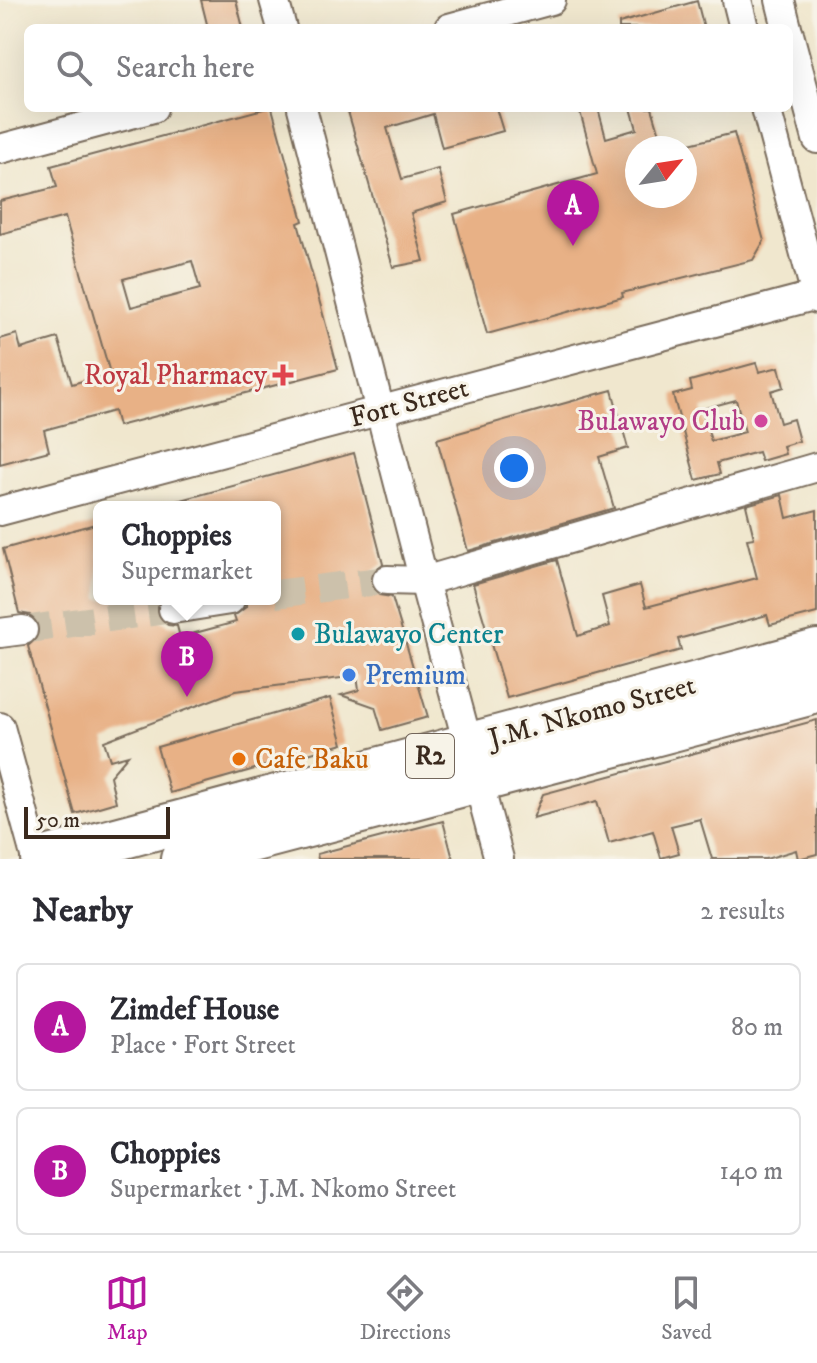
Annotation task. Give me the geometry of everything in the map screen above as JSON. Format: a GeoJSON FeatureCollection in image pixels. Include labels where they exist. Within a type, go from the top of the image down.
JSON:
{"type":"FeatureCollection","features":[{"type":"Feature","properties":{"kind":"highway","name":"J.M. Nkomo Street"},"geometry":{"type":"LineString","coordinates":[[182,859],[817,651]]}},
{"type":"Feature","properties":{"kind":"highway","name":"J.M. Nkomo Street"},"geometry":{"type":"LineString","coordinates":[[42,859],[474,763],[817,692]]}},
{"type":"Feature","properties":{"kind":"street"},"geometry":{"type":"LineString","coordinates":[[274,0],[281,24]]}},
{"type":"Feature","properties":{"kind":"street"},"geometry":{"type":"LineString","coordinates":[[464,24],[551,0]]}},
{"type":"Feature","properties":{"kind":"street"},"geometry":{"type":"LineString","coordinates":[[737,0],[743,24]]}},
{"type":"Feature","properties":{"kind":"street"},"geometry":{"type":"LineString","coordinates":[[780,0],[786,24]]}},
{"type":"Feature","properties":{"kind":"street"},"geometry":{"type":"LineString","coordinates":[[793,49],[817,139]]}},
{"type":"Feature","properties":{"kind":"street"},"geometry":{"type":"LineString","coordinates":[[0,149],[138,112]]}},
{"type":"Feature","properties":{"kind":"street"},"geometry":{"type":"LineString","coordinates":[[303,112],[499,859]]}},
{"type":"Feature","properties":{"kind":"street"},"geometry":{"type":"LineString","coordinates":[[767,112],[817,296]]}},
{"type":"Feature","properties":{"kind":"street","name":"Fort Street"},"geometry":{"type":"LineString","coordinates":[[0,511],[817,296]]}},
{"type":"Feature","properties":{"kind":"street"},"geometry":{"type":"LineString","coordinates":[[387,580],[424,581],[817,467]]}},
{"type":"Feature","properties":{"kind":"street"},"geometry":{"type":"LineString","coordinates":[[173,609],[198,605]]}},
{"type":"Feature","properties":{"kind":"street"},"geometry":{"type":"LineString","coordinates":[[0,727],[36,859]]}},
{"type":"Feature","properties":{"kind":"building"},"geometry":{"type":"Polygon","coordinates":[[[201,0],[236,0],[242,24],[207,24],[201,0]]]}},
{"type":"Feature","properties":{"kind":"building"},"geometry":{"type":"Polygon","coordinates":[[[697,1],[703,24],[619,24],[697,1]]]}},
{"type":"Feature","properties":{"kind":"building"},"geometry":{"type":"Polygon","coordinates":[[[252,112],[273,112],[303,221],[298,223],[338,369],[118,426],[114,411],[44,430],[49,451],[0,464],[0,339],[17,334],[21,349],[58,338],[72,384],[110,373],[65,217],[0,234],[0,201],[57,187],[51,166],[252,112]],[[192,261],[123,279],[131,307],[200,289],[192,261]]]}},
{"type":"Feature","properties":{"kind":"building"},"geometry":{"type":"Polygon","coordinates":[[[348,112],[497,112],[503,131],[442,148],[433,114],[387,128],[402,179],[438,169],[447,202],[411,213],[424,261],[393,267],[348,112]]]}},
{"type":"Feature","properties":{"kind":"building"},"geometry":{"type":"Polygon","coordinates":[[[580,112],[599,112],[606,138],[637,129],[632,112],[653,112],[660,136],[625,136],[625,208],[697,208],[697,142],[734,133],[764,241],[753,260],[622,293],[623,297],[487,334],[454,214],[597,174],[580,112]]]}},
{"type":"Feature","properties":{"kind":"building","name":"Bulawayo Club"},"geometry":{"type":"Polygon","coordinates":[[[756,363],[759,372],[779,367],[784,387],[771,391],[780,423],[793,419],[799,441],[783,446],[785,454],[761,461],[758,452],[717,463],[720,474],[696,480],[673,395],[692,390],[690,381],[756,363]],[[736,400],[702,409],[711,441],[745,432],[736,400]]]}},
{"type":"Feature","properties":{"kind":"building"},"geometry":{"type":"Polygon","coordinates":[[[612,390],[628,448],[599,457],[614,508],[468,551],[437,439],[612,390]]]}},
{"type":"Feature","properties":{"kind":"building","name":"Bulawayo Center"},"geometry":{"type":"Polygon","coordinates":[[[354,453],[383,564],[372,572],[372,587],[379,595],[392,597],[428,717],[382,730],[375,707],[341,695],[359,690],[357,676],[235,691],[104,741],[110,760],[128,755],[110,776],[116,802],[75,814],[28,646],[38,637],[40,627],[30,615],[19,613],[3,549],[93,525],[93,605],[158,605],[156,611],[159,619],[177,626],[180,637],[236,622],[234,616],[246,605],[281,605],[281,501],[178,501],[354,453]]]}},
{"type":"Feature","properties":{"kind":"building"},"geometry":{"type":"Polygon","coordinates":[[[782,495],[787,518],[817,510],[817,613],[770,625],[767,615],[678,639],[681,650],[507,698],[473,584],[557,560],[578,636],[610,626],[602,596],[640,585],[646,607],[757,578],[747,539],[754,538],[746,505],[782,495]]]}},
{"type":"Feature","properties":{"kind":"building"},"geometry":{"type":"Polygon","coordinates":[[[330,698],[343,744],[170,793],[157,747],[330,698]]]}},
{"type":"Feature","properties":{"kind":"building"},"geometry":{"type":"Polygon","coordinates":[[[817,720],[817,854],[798,859],[796,850],[766,859],[712,859],[700,819],[671,826],[679,853],[661,858],[653,831],[609,843],[597,801],[533,818],[543,794],[817,720]]]}},
{"type":"Feature","properties":{"kind":"building"},"geometry":{"type":"Polygon","coordinates":[[[443,821],[453,859],[318,859],[317,854],[443,821]]]}},
{"type":"Feature","properties":{"kind":"tunnel"},"geometry":{"type":"LineString","coordinates":[[281,593],[387,580]]}},
{"type":"Feature","properties":{"kind":"tunnel"},"geometry":{"type":"LineString","coordinates":[[23,630],[173,609]]}},
{"type":"Feature","properties":{"kind":"place","name":"Zimdef House"},"geometry":{"type":"Point","coordinates":[573,246]}},
{"type":"Feature","properties":{"kind":"place","name":"Royal Pharmacy"},"geometry":{"type":"Point","coordinates":[283,375]}},
{"type":"Feature","properties":{"kind":"place","name":"Bulawayo Club"},"geometry":{"type":"Point","coordinates":[761,421]}},
{"type":"Feature","properties":{"kind":"place","name":"Bulawayo Center"},"geometry":{"type":"Point","coordinates":[298,634]}},
{"type":"Feature","properties":{"kind":"place","name":"Premium"},"geometry":{"type":"Point","coordinates":[349,675]}},
{"type":"Feature","properties":{"kind":"place","name":"Choppies"},"geometry":{"type":"Point","coordinates":[187,697]}},
{"type":"Feature","properties":{"kind":"place","name":"Cafe Baku"},"geometry":{"type":"Point","coordinates":[239,759]}}]}
